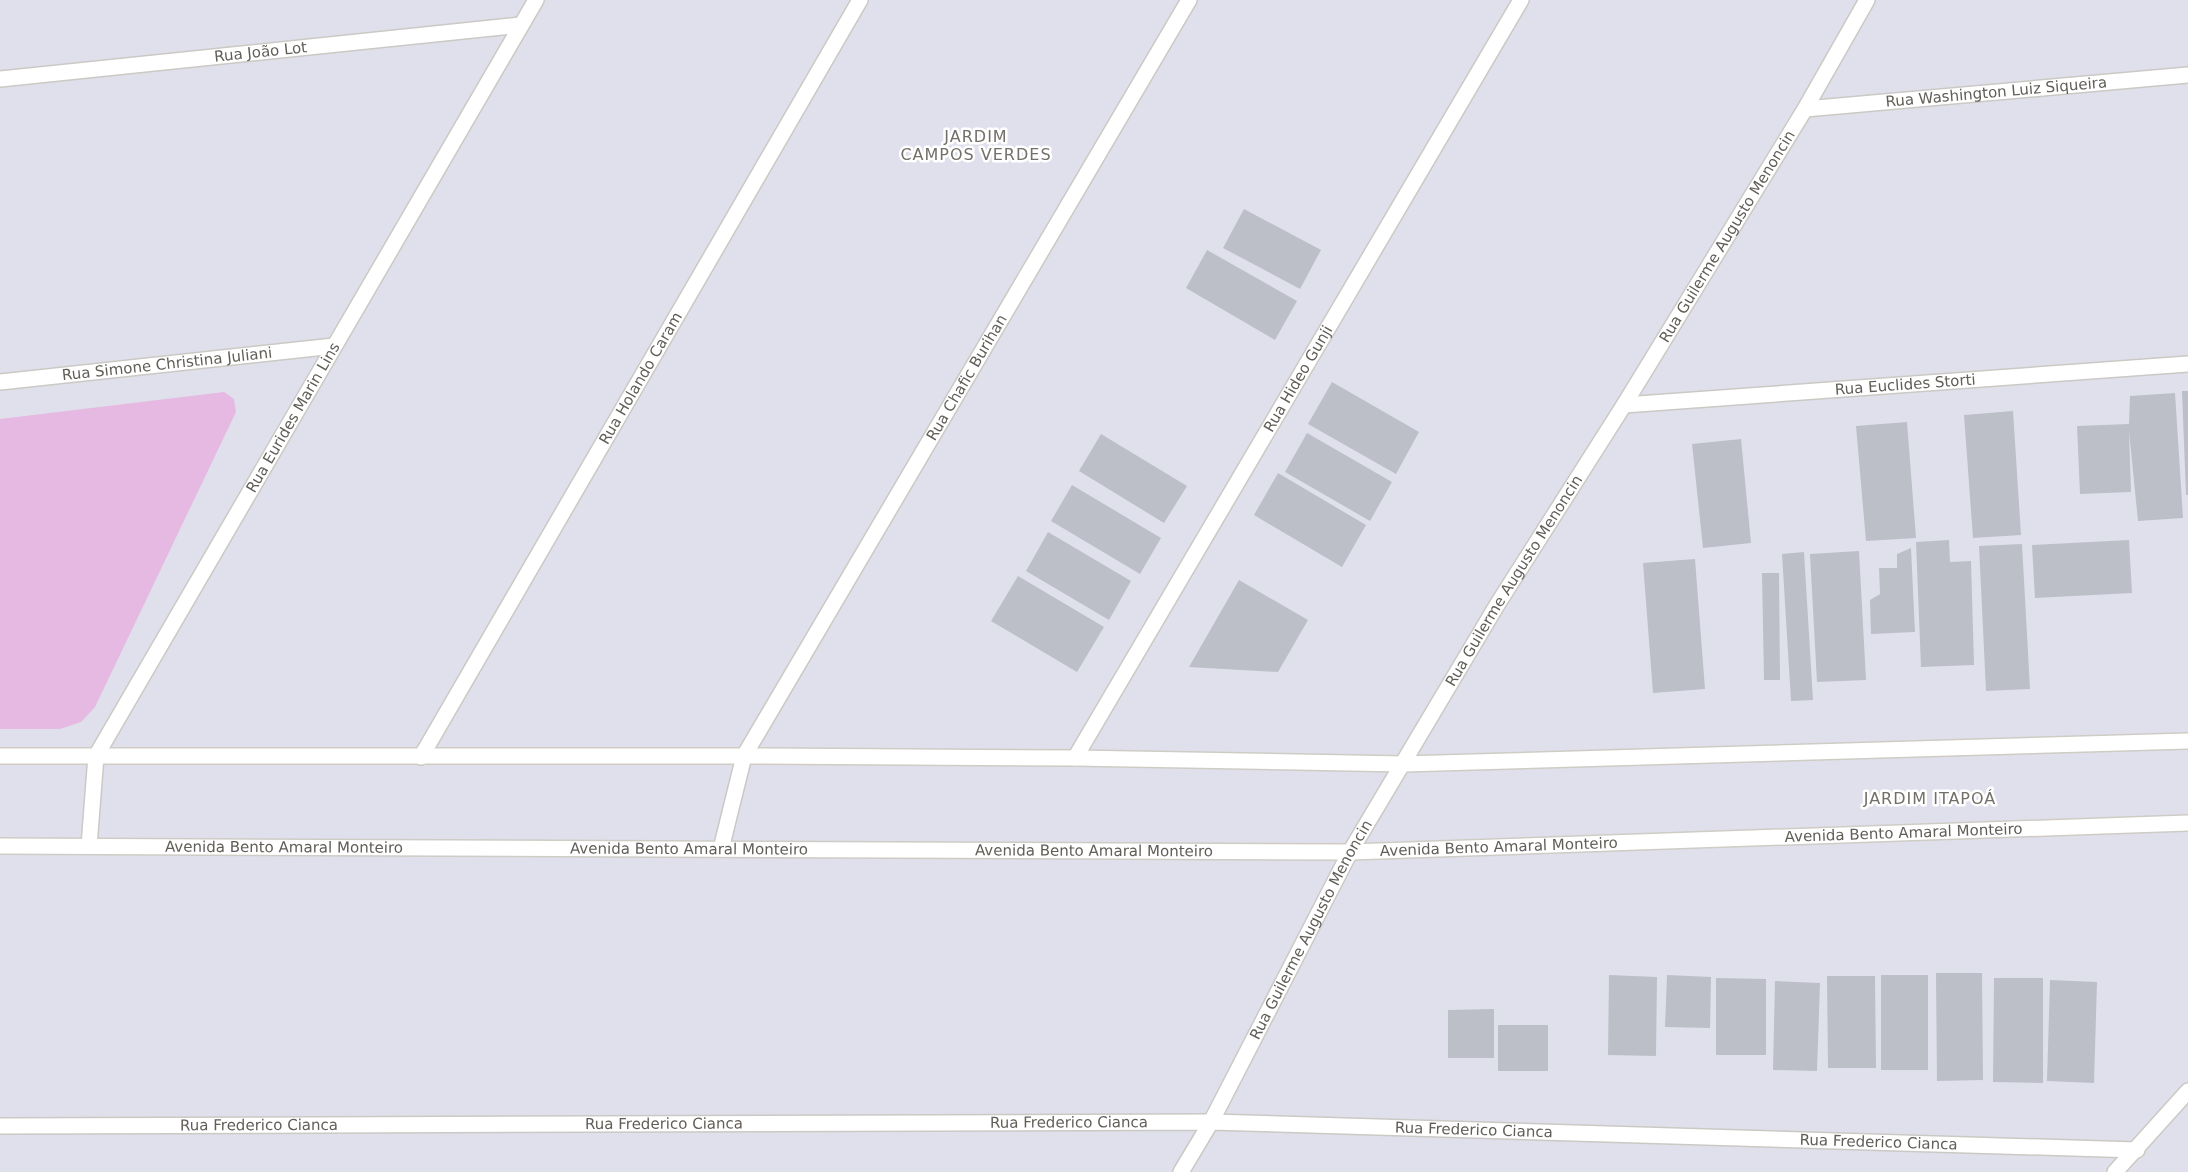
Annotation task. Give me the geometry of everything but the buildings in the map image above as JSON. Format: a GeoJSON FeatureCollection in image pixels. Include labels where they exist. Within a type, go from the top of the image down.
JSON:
{"type":"FeatureCollection","features":[{"type":"Feature","properties":{"kind":"street","name":"Rua Eurides Marin Lins"},"geometry":{"type":"LineString","coordinates":[[88,846],[96,756],[536,0]]}},
{"type":"Feature","properties":{"kind":"street","name":"Rua Holando Caram"},"geometry":{"type":"LineString","coordinates":[[420,757],[860,0]]}},
{"type":"Feature","properties":{"kind":"street","name":"Rua Chafic Burihan"},"geometry":{"type":"LineString","coordinates":[[721,849],[744,756],[1189,0]]}},
{"type":"Feature","properties":{"kind":"street","name":"Rua Hideo Gunji"},"geometry":{"type":"LineString","coordinates":[[1075,758],[1522,0]]}},
{"type":"Feature","properties":{"kind":"street","name":"Rua Guilerme Augusto Menoncin"},"geometry":{"type":"LineString","coordinates":[[1181,1172],[1211,1122],[1350,852],[1497,605],[1624,405],[1805,110],[1867,0]]}},
{"type":"Feature","properties":{"kind":"street","name":"Rua João Lot"},"geometry":{"type":"LineString","coordinates":[[0,79],[521,26]]}},
{"type":"Feature","properties":{"kind":"street","name":"Rua Washington Luiz Siqueira"},"geometry":{"type":"LineString","coordinates":[[1805,110],[2188,75]]}},
{"type":"Feature","properties":{"kind":"street","name":"Rua Simone Christina Juliani"},"geometry":{"type":"LineString","coordinates":[[0,382],[334,346]]}},
{"type":"Feature","properties":{"kind":"street","name":"Rua Euclides Storti"},"geometry":{"type":"LineString","coordinates":[[1624,405],[2188,364]]}},
{"type":"Feature","properties":{"kind":"street"},"geometry":{"type":"LineString","coordinates":[[0,756],[744,756],[1075,758],[1404,764],[2188,741]]}},
{"type":"Feature","properties":{"kind":"street","name":"Avenida Bento Amaral Monteiro"},"geometry":{"type":"LineString","coordinates":[[0,846],[1350,852],[2188,823]]}},
{"type":"Feature","properties":{"kind":"street"},"geometry":{"type":"LineString","coordinates":[[2115,1172],[2188,1091]]}},
{"type":"Feature","properties":{"kind":"street","name":"Rua Frederico Cianca"},"geometry":{"type":"LineString","coordinates":[[0,1126],[1211,1122],[2136,1150]]}},
{"type":"Feature","properties":{"kind":"shaded area"},"geometry":{"type":"Polygon","coordinates":[[[224,392],[234,399],[236,412],[95,707],[81,722],[60,729],[0,729],[0,419],[224,392]]]}},
{"type":"Feature","properties":{"kind":"district","name":"JARDIM CAMPOS VERDES"},"geometry":{"type":"Point","coordinates":[976,145]}},
{"type":"Feature","properties":{"kind":"district","name":"JARDIM ITAPOÁ"},"geometry":{"type":"Point","coordinates":[1930,798]}}]}
